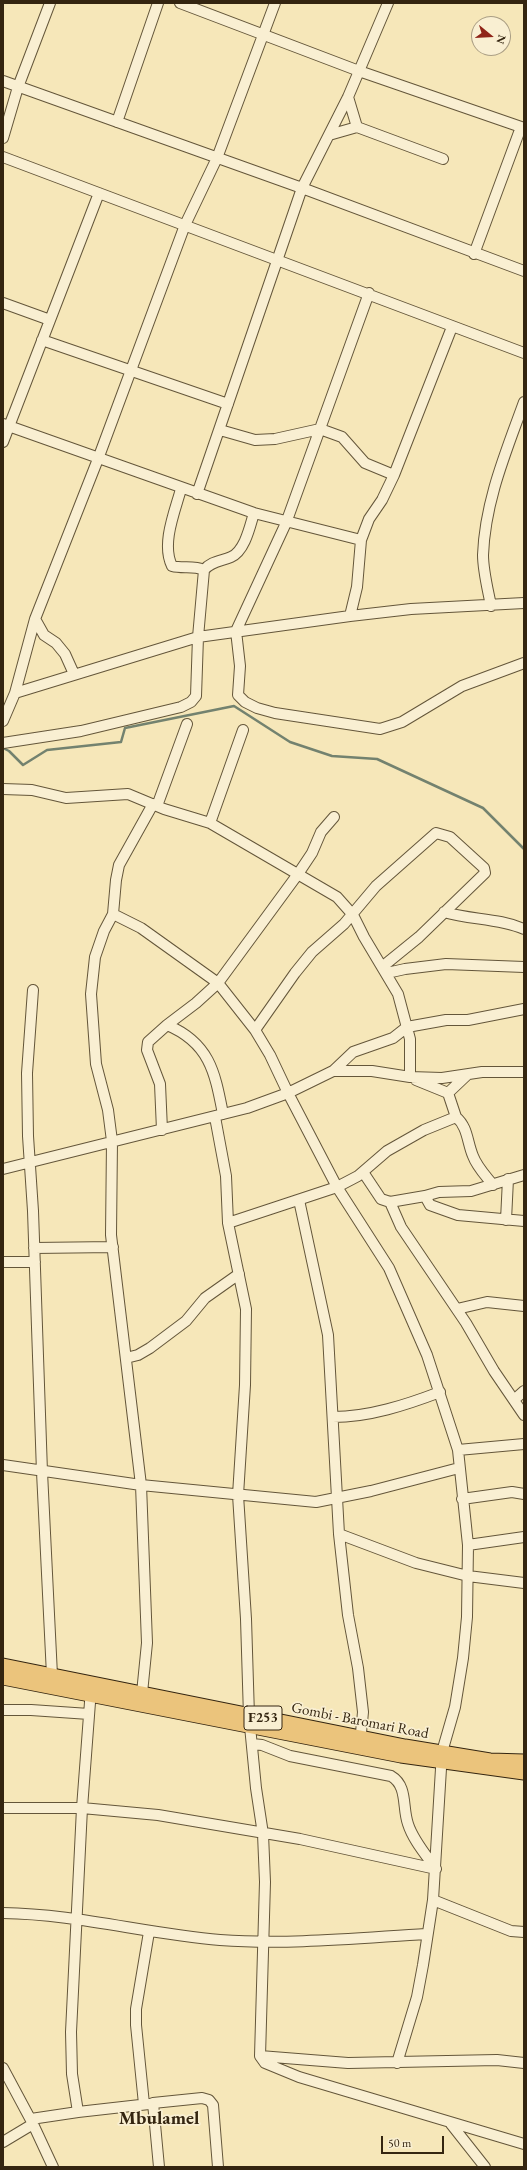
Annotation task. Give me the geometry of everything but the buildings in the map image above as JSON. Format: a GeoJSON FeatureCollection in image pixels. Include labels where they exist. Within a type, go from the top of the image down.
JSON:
{"type":"FeatureCollection","features":[{"type":"Feature","properties":{"kind":"main road","name":"Gombi - Baromari Road"},"geometry":{"type":"LineString","coordinates":[[3,1665],[52,1675],[91,1689],[360,1743],[524,1773]]}},
{"type":"Feature","properties":{"kind":"main road","name":"Gombi - Baromari Road"},"geometry":{"type":"LineString","coordinates":[[3,1678],[91,1689],[142,1693],[249,1721]]}},
{"type":"Feature","properties":{"kind":"main road","name":"Gombi - Baromari Road"},"geometry":{"type":"LineString","coordinates":[[442,1758],[524,1761]]}},
{"type":"Feature","properties":{"kind":"street"},"geometry":{"type":"LineString","coordinates":[[3,138],[18,87],[50,3]]}},
{"type":"Feature","properties":{"kind":"street"},"geometry":{"type":"LineString","coordinates":[[117,122],[158,3]]}},
{"type":"Feature","properties":{"kind":"street"},"geometry":{"type":"LineString","coordinates":[[180,3],[265,34],[359,71],[522,128],[474,254]]}},
{"type":"Feature","properties":{"kind":"street"},"geometry":{"type":"LineString","coordinates":[[4,716],[15,693],[35,619],[98,459],[185,225],[216,158],[265,34],[275,3]]}},
{"type":"Feature","properties":{"kind":"street"},"geometry":{"type":"LineString","coordinates":[[197,494],[302,188],[348,97],[388,3]]}},
{"type":"Feature","properties":{"kind":"street"},"geometry":{"type":"LineString","coordinates":[[3,81],[302,188],[474,254],[524,271]]}},
{"type":"Feature","properties":{"kind":"street"},"geometry":{"type":"LineString","coordinates":[[348,97],[357,127]]}},
{"type":"Feature","properties":{"kind":"street"},"geometry":{"type":"LineString","coordinates":[[329,135],[357,127],[443,160]]}},
{"type":"Feature","properties":{"kind":"street"},"geometry":{"type":"LineString","coordinates":[[3,157],[524,353]]}},
{"type":"Feature","properties":{"kind":"street"},"geometry":{"type":"LineString","coordinates":[[3,442],[6,425],[42,340],[99,193]]}},
{"type":"Feature","properties":{"kind":"street"},"geometry":{"type":"LineString","coordinates":[[369,294],[286,522],[236,631],[240,666],[238,695],[244,702],[257,708],[275,713],[380,729],[402,722],[462,686],[524,663]]}},
{"type":"Feature","properties":{"kind":"street"},"geometry":{"type":"LineString","coordinates":[[3,303],[50,320]]}},
{"type":"Feature","properties":{"kind":"street"},"geometry":{"type":"LineString","coordinates":[[350,616],[357,587],[361,540],[369,519],[382,500],[394,475],[452,327]]}},
{"type":"Feature","properties":{"kind":"street"},"geometry":{"type":"LineString","coordinates":[[42,340],[228,404]]}},
{"type":"Feature","properties":{"kind":"street"},"geometry":{"type":"LineString","coordinates":[[491,606],[483,556],[486,516],[495,481],[524,402]]}},
{"type":"Feature","properties":{"kind":"street"},"geometry":{"type":"LineString","coordinates":[[6,425],[98,459],[254,513],[361,540]]}},
{"type":"Feature","properties":{"kind":"street"},"geometry":{"type":"LineString","coordinates":[[220,430],[255,440],[270,440],[320,429],[342,437],[365,463],[394,475]]}},
{"type":"Feature","properties":{"kind":"street"},"geometry":{"type":"LineString","coordinates":[[181,488],[168,540],[170,561],[172,566],[192,567],[204,570]]}},
{"type":"Feature","properties":{"kind":"street"},"geometry":{"type":"LineString","coordinates":[[3,742],[81,731],[181,707],[191,702],[196,696],[198,637],[204,570],[208,565],[233,556],[237,552],[246,537],[254,513]]}},
{"type":"Feature","properties":{"kind":"street"},"geometry":{"type":"LineString","coordinates":[[15,693],[198,637],[350,616],[411,610],[524,603]]}},
{"type":"Feature","properties":{"kind":"street"},"geometry":{"type":"LineString","coordinates":[[35,619],[44,634],[56,643],[65,654],[74,674]]}},
{"type":"Feature","properties":{"kind":"street"},"geometry":{"type":"LineString","coordinates":[[142,1693],[147,1643],[141,1485],[111,1235],[112,1141],[108,1110],[96,1064],[91,994],[95,957],[104,931],[113,914],[119,865],[155,805],[187,724]]}},
{"type":"Feature","properties":{"kind":"street"},"geometry":{"type":"LineString","coordinates":[[210,823],[243,730]]}},
{"type":"Feature","properties":{"kind":"street"},"geometry":{"type":"LineString","coordinates":[[3,789],[32,790],[66,798],[128,794],[155,805],[210,823],[337,897],[353,915],[364,937],[398,994],[407,1027],[411,1053],[410,1077]]}},
{"type":"Feature","properties":{"kind":"street"},"geometry":{"type":"LineString","coordinates":[[162,1130],[160,1084],[147,1050],[148,1042],[218,983],[298,874],[312,853],[321,832],[334,817]]}},
{"type":"Feature","properties":{"kind":"street"},"geometry":{"type":"LineString","coordinates":[[256,1030],[294,973],[312,952],[353,915],[376,886],[436,833],[450,836],[484,868],[485,873],[384,970]]}},
{"type":"Feature","properties":{"kind":"street"},"geometry":{"type":"LineString","coordinates":[[444,912],[464,918],[489,919],[510,923],[524,929]]}},
{"type":"Feature","properties":{"kind":"street"},"geometry":{"type":"LineString","coordinates":[[113,914],[141,928],[218,983],[256,1030],[337,1187],[389,1268],[427,1355],[458,1450],[468,1545],[468,1576],[463,1658],[454,1707],[442,1758],[433,1900],[426,1934],[417,1997],[397,2063]]}},
{"type":"Feature","properties":{"kind":"street"},"geometry":{"type":"LineString","coordinates":[[384,970],[446,964],[524,967]]}},
{"type":"Feature","properties":{"kind":"street"},"geometry":{"type":"LineString","coordinates":[[33,990],[27,1073],[28,1136],[31,1162],[42,1472],[52,1675]]}},
{"type":"Feature","properties":{"kind":"street"},"geometry":{"type":"LineString","coordinates":[[3,1169],[247,1108],[288,1093],[333,1071],[353,1052],[394,1038],[407,1027],[446,1020],[468,1020],[524,1009]]}},
{"type":"Feature","properties":{"kind":"street"},"geometry":{"type":"LineString","coordinates":[[167,1025],[178,1030],[197,1043],[206,1054],[213,1068],[226,1176],[228,1223],[246,1309],[247,1340],[238,1495],[246,1619],[249,1721],[256,1788],[263,1834],[265,1882],[262,1943],[260,2056],[265,2063],[299,2077],[451,2124],[524,2144]]}},
{"type":"Feature","properties":{"kind":"street"},"geometry":{"type":"LineString","coordinates":[[333,1071],[372,1071],[410,1077],[442,1078],[482,1072],[524,1072]]}},
{"type":"Feature","properties":{"kind":"street"},"geometry":{"type":"LineString","coordinates":[[448,1093],[467,1075]]}},
{"type":"Feature","properties":{"kind":"street"},"geometry":{"type":"LineString","coordinates":[[410,1077],[448,1093],[456,1116],[462,1122],[473,1158],[493,1185]]}},
{"type":"Feature","properties":{"kind":"street"},"geometry":{"type":"LineString","coordinates":[[228,1223],[337,1187],[363,1172],[387,1151],[424,1130],[456,1116]]}},
{"type":"Feature","properties":{"kind":"street"},"geometry":{"type":"LineString","coordinates":[[363,1172],[381,1199],[390,1202],[439,1192],[471,1191],[524,1175]]}},
{"type":"Feature","properties":{"kind":"street"},"geometry":{"type":"LineString","coordinates":[[506,1220],[508,1179]]}},
{"type":"Feature","properties":{"kind":"street"},"geometry":{"type":"LineString","coordinates":[[425,1196],[430,1205],[458,1215],[524,1221]]}},
{"type":"Feature","properties":{"kind":"street"},"geometry":{"type":"LineString","coordinates":[[299,1200],[328,1335],[339,1534],[348,1615],[360,1683],[363,1712],[360,1743]]}},
{"type":"Feature","properties":{"kind":"street"},"geometry":{"type":"LineString","coordinates":[[390,1202],[401,1226],[457,1309],[494,1371],[524,1415]]}},
{"type":"Feature","properties":{"kind":"street"},"geometry":{"type":"LineString","coordinates":[[34,1248],[113,1247]]}},
{"type":"Feature","properties":{"kind":"street"},"geometry":{"type":"LineString","coordinates":[[3,1262],[35,1262]]}},
{"type":"Feature","properties":{"kind":"street"},"geometry":{"type":"LineString","coordinates":[[126,1358],[138,1355],[150,1348],[186,1320],[205,1298],[239,1274]]}},
{"type":"Feature","properties":{"kind":"street"},"geometry":{"type":"LineString","coordinates":[[457,1309],[487,1302],[524,1306]]}},
{"type":"Feature","properties":{"kind":"street"},"geometry":{"type":"LineString","coordinates":[[514,1400],[524,1391]]}},
{"type":"Feature","properties":{"kind":"street"},"geometry":{"type":"LineString","coordinates":[[333,1417],[350,1417],[398,1406],[440,1392]]}},
{"type":"Feature","properties":{"kind":"street"},"geometry":{"type":"LineString","coordinates":[[458,1450],[524,1444]]}},
{"type":"Feature","properties":{"kind":"street"},"geometry":{"type":"LineString","coordinates":[[3,1465],[42,1472],[141,1485],[316,1502],[371,1491],[459,1468]]}},
{"type":"Feature","properties":{"kind":"street"},"geometry":{"type":"LineString","coordinates":[[462,1499],[512,1492],[524,1494]]}},
{"type":"Feature","properties":{"kind":"street"},"geometry":{"type":"LineString","coordinates":[[339,1534],[416,1563],[468,1576],[524,1583]]}},
{"type":"Feature","properties":{"kind":"street"},"geometry":{"type":"LineString","coordinates":[[468,1545],[524,1537]]}},
{"type":"Feature","properties":{"kind":"street"},"geometry":{"type":"LineString","coordinates":[[78,2112],[72,2074],[70,2032],[82,1808],[91,1689]]}},
{"type":"Feature","properties":{"kind":"street"},"geometry":{"type":"LineString","coordinates":[[3,1710],[31,1710],[90,1714]]}},
{"type":"Feature","properties":{"kind":"street"},"geometry":{"type":"LineString","coordinates":[[252,1744],[262,1745],[290,1756],[384,1774],[398,1780],[403,1792],[408,1825],[436,1869]]}},
{"type":"Feature","properties":{"kind":"street"},"geometry":{"type":"LineString","coordinates":[[3,1808],[82,1808],[188,1819],[263,1834],[300,1839],[436,1869]]}},
{"type":"Feature","properties":{"kind":"street"},"geometry":{"type":"LineString","coordinates":[[433,1900],[511,1931],[524,1932]]}},
{"type":"Feature","properties":{"kind":"street"},"geometry":{"type":"LineString","coordinates":[[3,1913],[77,1918],[149,1932],[262,1943],[426,1934]]}},
{"type":"Feature","properties":{"kind":"street"},"geometry":{"type":"LineString","coordinates":[[149,1932],[136,2009],[136,2025],[160,2167]]}},
{"type":"Feature","properties":{"kind":"street"},"geometry":{"type":"LineString","coordinates":[[260,2056],[348,2063],[497,2060],[524,2063]]}},
{"type":"Feature","properties":{"kind":"street"},"geometry":{"type":"LineString","coordinates":[[3,2068],[7,2082],[32,2122],[51,2166]]}},
{"type":"Feature","properties":{"kind":"street"},"geometry":{"type":"LineString","coordinates":[[3,2142],[32,2122],[78,2112],[202,2098],[209,2100],[213,2105],[218,2167]]}},
{"type":"Feature","properties":{"kind":"street"},"geometry":{"type":"LineString","coordinates":[[451,2124],[485,2167]]}},
{"type":"Feature","properties":{"kind":"waterway"},"geometry":{"type":"LineString","coordinates":[[3,748],[9,751],[23,765],[47,750],[121,742],[125,728],[234,706],[290,742],[332,756],[377,759],[483,808],[524,849]]}},
{"type":"Feature","properties":{"kind":"district","name":"Mbulamel"},"geometry":{"type":"Point","coordinates":[159,2119]}}]}
